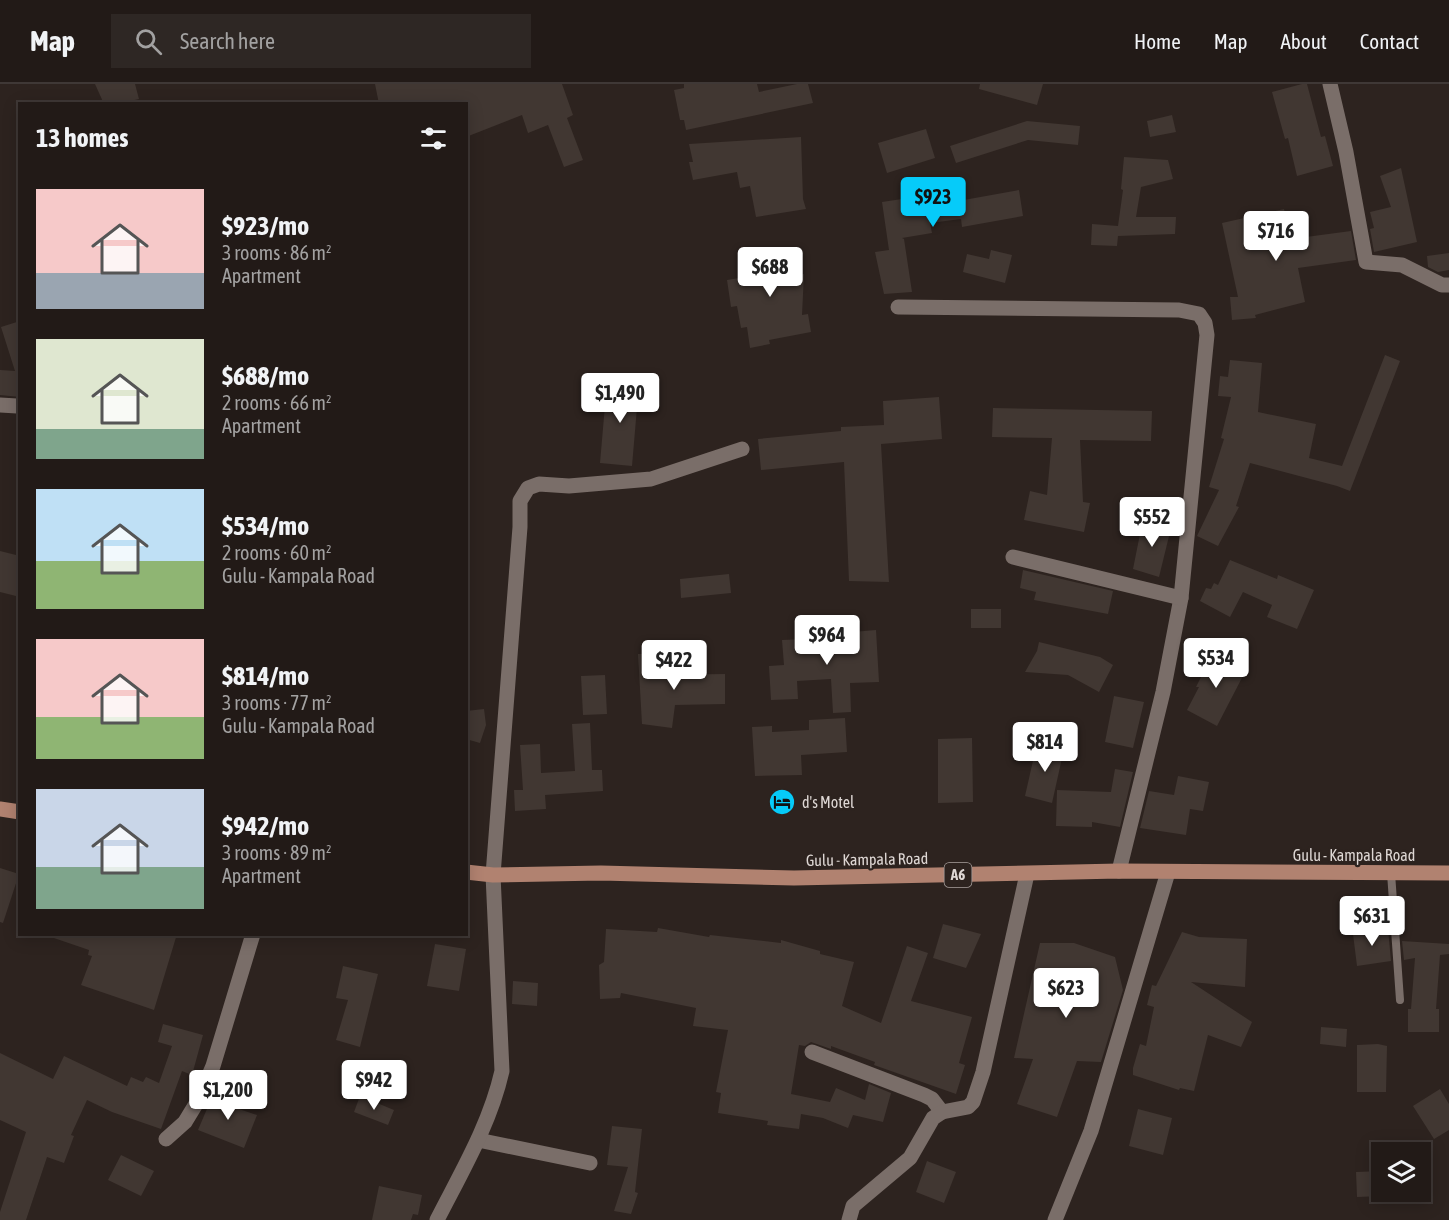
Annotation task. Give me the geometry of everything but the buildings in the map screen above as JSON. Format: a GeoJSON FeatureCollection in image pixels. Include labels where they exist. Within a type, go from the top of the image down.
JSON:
{"type":"FeatureCollection","features":[{"type":"Feature","properties":{"kind":"main road"},"geometry":{"type":"LineString","coordinates":[[0,809],[18,812]]}},
{"type":"Feature","properties":{"kind":"main road","name":"Gulu - Kampala Road"},"geometry":{"type":"LineString","coordinates":[[468,872],[493,875],[601,873],[794,878],[1119,871],[1449,873]]}},
{"type":"Feature","properties":{"kind":"street"},"geometry":{"type":"LineString","coordinates":[[1330,84],[1347,152],[1366,262],[1402,265],[1442,285],[1449,285]]}},
{"type":"Feature","properties":{"kind":"street"},"geometry":{"type":"LineString","coordinates":[[898,307],[1179,310],[1199,314],[1205,323],[1207,335],[1181,598],[1163,692],[1119,871]]}},
{"type":"Feature","properties":{"kind":"street"},"geometry":{"type":"LineString","coordinates":[[0,405],[17,406]]}},
{"type":"Feature","properties":{"kind":"street"},"geometry":{"type":"LineString","coordinates":[[437,1220],[493,1107],[502,1071],[493,875],[520,527],[520,501],[528,488],[539,484],[569,486],[651,479],[742,449]]}},
{"type":"Feature","properties":{"kind":"street"},"geometry":{"type":"LineString","coordinates":[[1013,557],[1181,598]]}},
{"type":"Feature","properties":{"kind":"street"},"geometry":{"type":"LineString","coordinates":[[1055,1220],[1091,1131],[1168,872]]}},
{"type":"Feature","properties":{"kind":"street"},"geometry":{"type":"LineString","coordinates":[[849,1220],[853,1206],[910,1158],[933,1118],[942,1112],[968,1107],[973,1102],[977,1093],[1027,874]]}},
{"type":"Feature","properties":{"kind":"street"},"geometry":{"type":"LineString","coordinates":[[166,1139],[185,1122],[199,1099],[213,1066],[252,936]]}},
{"type":"Feature","properties":{"kind":"street"},"geometry":{"type":"LineString","coordinates":[[812,1052],[924,1095],[932,1099],[942,1112]]}},
{"type":"Feature","properties":{"kind":"street"},"geometry":{"type":"LineString","coordinates":[[478,1140],[590,1163]]}},
{"type":"Feature","properties":{"kind":"lane"},"geometry":{"type":"LineString","coordinates":[[1390,873],[1400,1000]]}},
{"type":"Feature","properties":{"kind":"place","name":"d's Motel"},"geometry":{"type":"Point","coordinates":[782,802]}}]}
